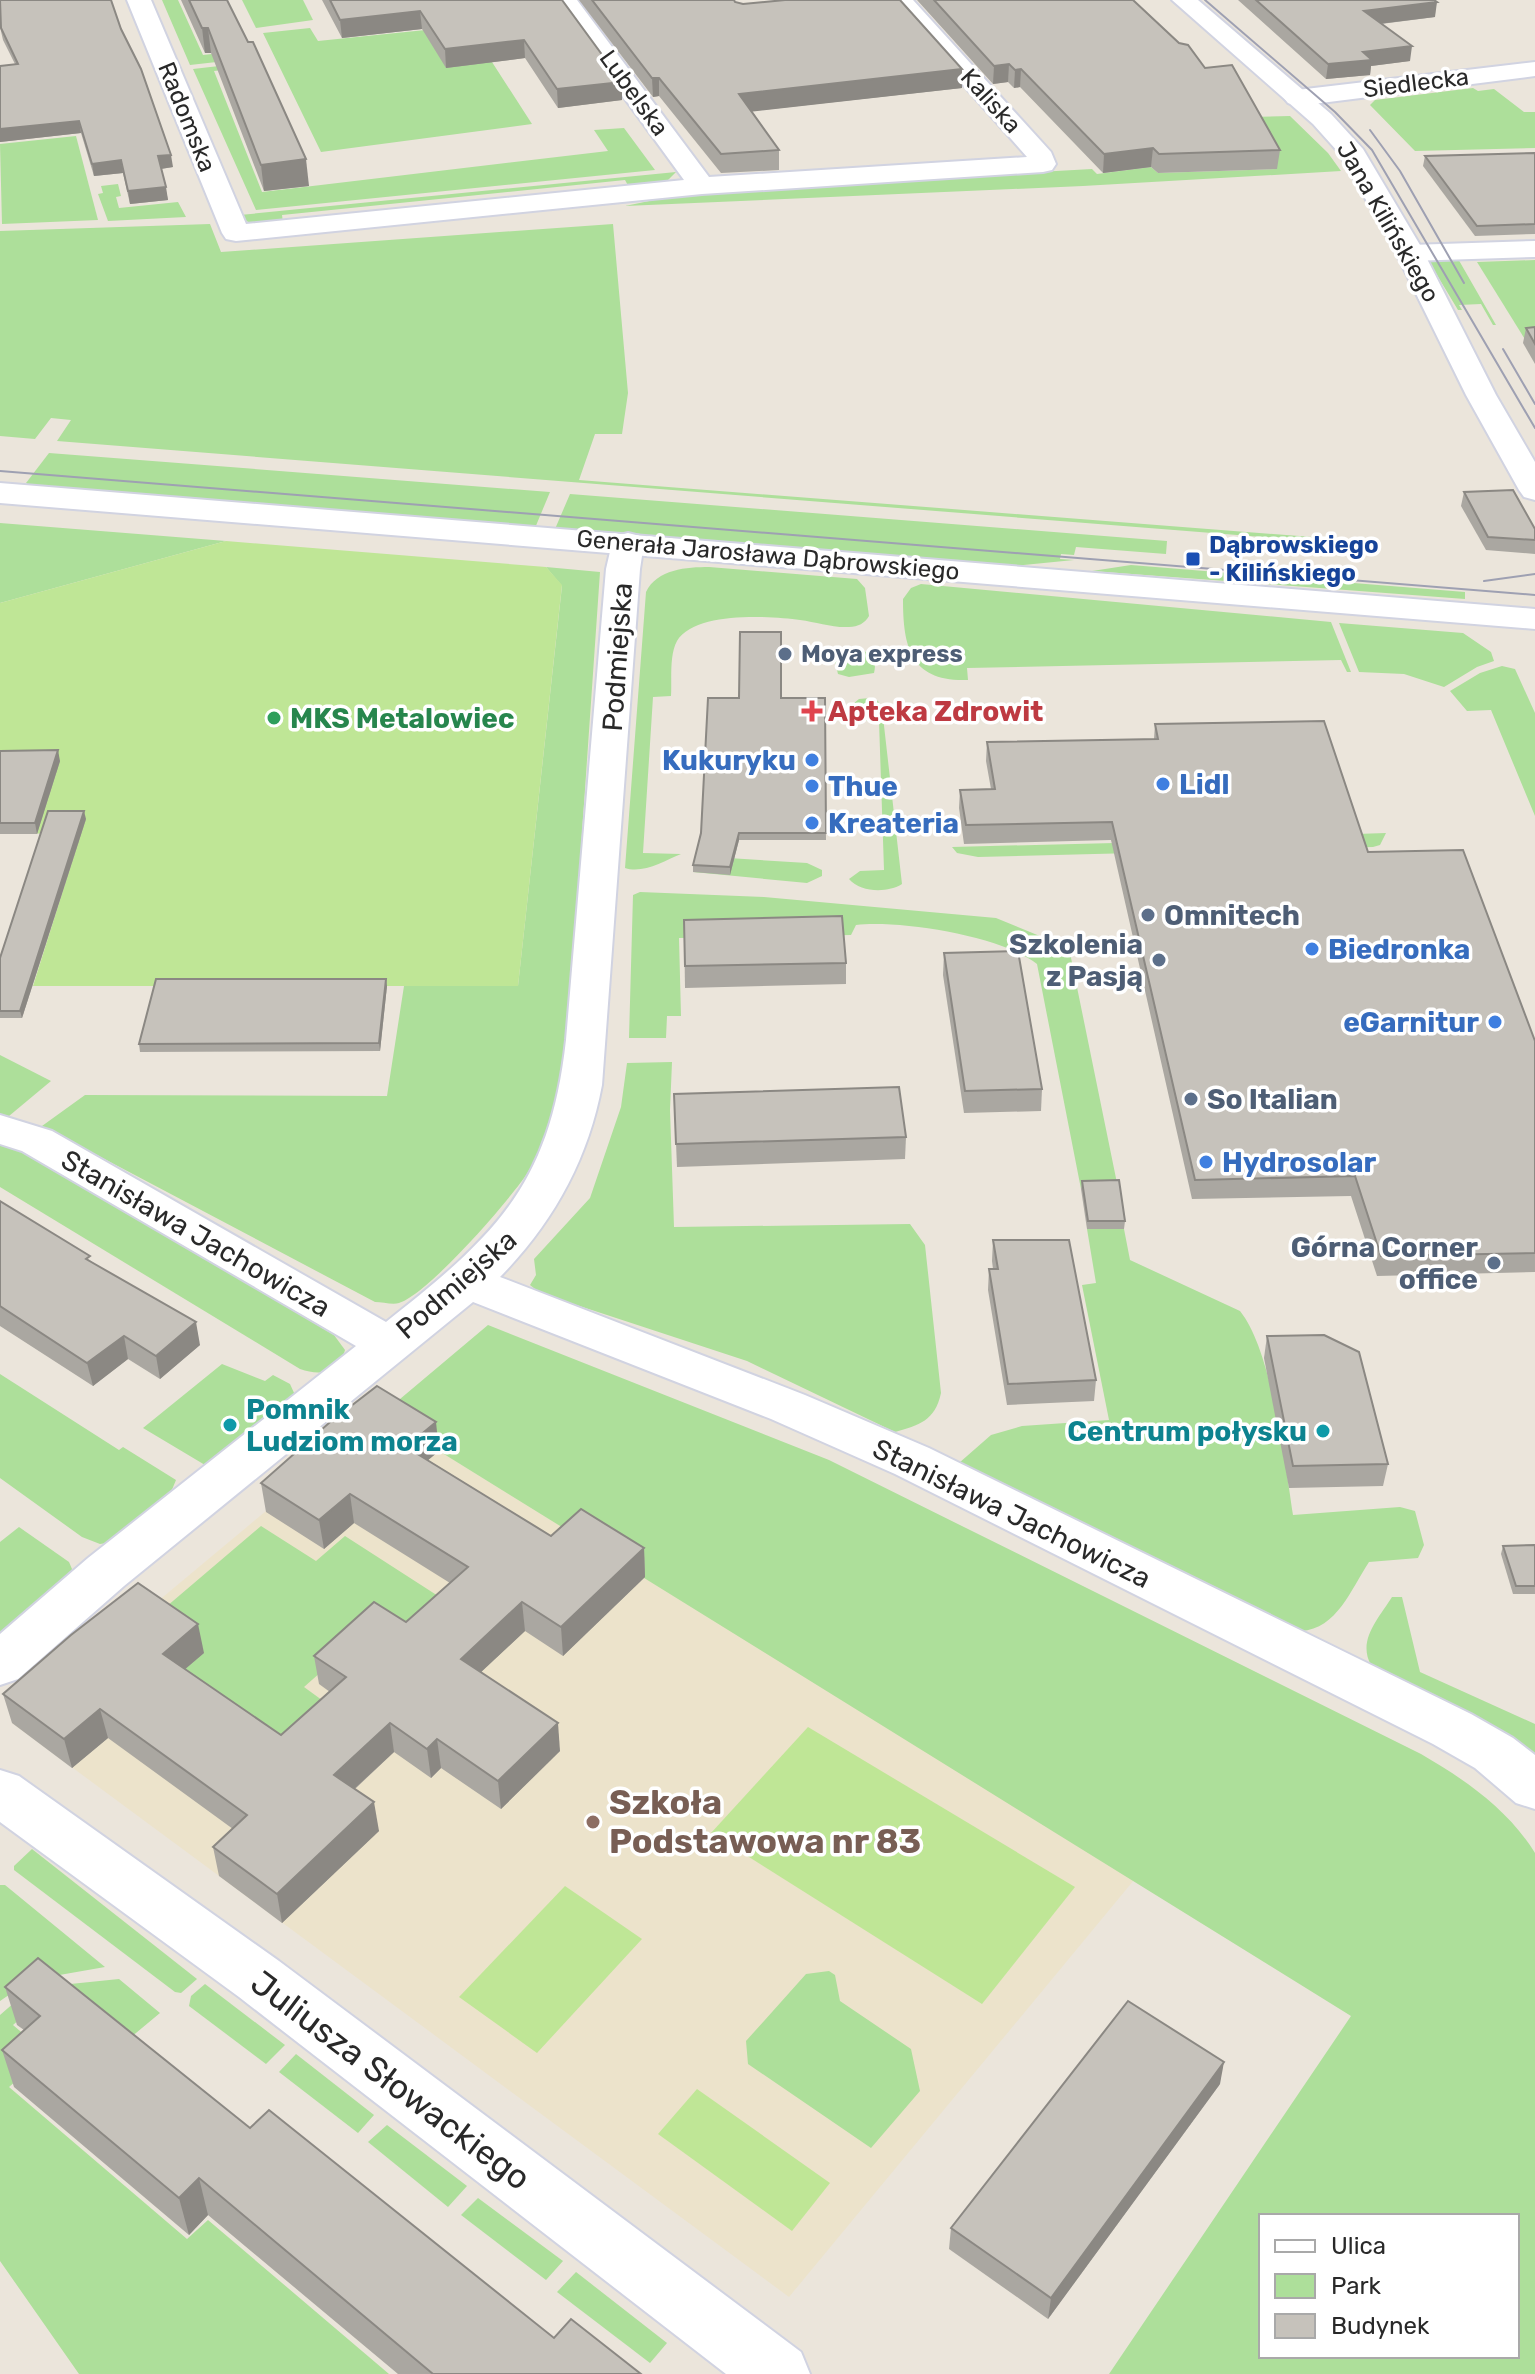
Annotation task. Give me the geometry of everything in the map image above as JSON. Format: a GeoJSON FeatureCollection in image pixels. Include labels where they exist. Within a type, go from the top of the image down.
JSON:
{"type":"FeatureCollection","features":[{"type":"Feature","properties":{"kind":"street","name":"Radomska"},"geometry":{"type":"LineString","coordinates":[[139,0],[236,233],[702,186]]}},
{"type":"Feature","properties":{"kind":"street","name":"Lubelska"},"geometry":{"type":"LineString","coordinates":[[565,0],[702,186]]}},
{"type":"Feature","properties":{"kind":"street","name":"Kaliska"},"geometry":{"type":"LineString","coordinates":[[702,186],[1037,167],[1043,164],[1042,158],[900,0]]}},
{"type":"Feature","properties":{"kind":"street","name":"Jana Kilińskiego"},"geometry":{"type":"LineString","coordinates":[[1184,0],[1297,98],[1350,149],[1410,253],[1481,395],[1535,490]]}},
{"type":"Feature","properties":{"kind":"street","name":"Siedlecka"},"geometry":{"type":"LineString","coordinates":[[1297,98],[1535,69]]}},
{"type":"Feature","properties":{"kind":"street"},"geometry":{"type":"LineString","coordinates":[[1410,253],[1535,249]]}},
{"type":"Feature","properties":{"kind":"street","name":"Generała Jarosława Dąbrowskiego"},"geometry":{"type":"LineString","coordinates":[[0,493],[1535,619]]}},
{"type":"Feature","properties":{"kind":"street","name":"Podmiejska"},"geometry":{"type":"LineString","coordinates":[[0,1664],[106,1572],[467,1282],[502,1251],[530,1216],[560,1157],[580,1093],[600,880],[623,569],[628,543]]}},
{"type":"Feature","properties":{"kind":"street","name":"Stanisława Jachowicza"},"geometry":{"type":"LineString","coordinates":[[0,1129],[37,1141],[388,1344]]}},
{"type":"Feature","properties":{"kind":"street","name":"Stanisława Jachowicza"},"geometry":{"type":"LineString","coordinates":[[467,1282],[788,1407],[912,1461],[1452,1729],[1494,1753],[1535,1787]]}},
{"type":"Feature","properties":{"kind":"street","name":"Juliusza Słowackiego"},"geometry":{"type":"LineString","coordinates":[[0,1792],[269,1986],[778,2374]]}},
{"type":"Feature","properties":{"kind":"shaded area","name":"Szkoła Podstawowa nr 83"},"geometry":{"type":"Polygon","coordinates":[[[381,1415],[1134,1880],[789,2297],[12,1723],[381,1415]]]}},
{"type":"Feature","properties":{"kind":"green space"},"geometry":{"type":"Polygon","coordinates":[[[162,0],[178,0],[203,55],[248,50],[252,58],[190,65],[162,0]]]}},
{"type":"Feature","properties":{"kind":"green space"},"geometry":{"type":"Polygon","coordinates":[[[242,0],[303,0],[313,20],[256,28],[242,0]]]}},
{"type":"Feature","properties":{"kind":"green space"},"geometry":{"type":"Polygon","coordinates":[[[463,17],[532,124],[321,152],[263,33],[310,28],[318,41],[435,29],[463,17]]]}},
{"type":"Feature","properties":{"kind":"green space"},"geometry":{"type":"Polygon","coordinates":[[[254,62],[256,66],[214,71],[262,192],[608,151],[594,130],[624,128],[655,170],[256,210],[193,69],[254,62]]]}},
{"type":"Feature","properties":{"kind":"green space"},"geometry":{"type":"Polygon","coordinates":[[[1473,88],[1478,91],[1494,89],[1524,112],[1535,112],[1535,148],[1415,151],[1370,105],[1375,100],[1473,88]]]}},
{"type":"Feature","properties":{"kind":"green space"},"geometry":{"type":"Polygon","coordinates":[[[1290,116],[1328,153],[1341,171],[625,206],[688,193],[725,190],[1092,169],[1097,174],[1151,167],[1158,173],[1277,169],[1249,117],[1290,116]]]}},
{"type":"Feature","properties":{"kind":"green space"},"geometry":{"type":"Polygon","coordinates":[[[76,136],[98,220],[2,224],[0,144],[76,136]]]}},
{"type":"Feature","properties":{"kind":"green space"},"geometry":{"type":"Polygon","coordinates":[[[676,172],[665,183],[630,189],[625,180],[282,215],[283,223],[265,225],[249,222],[240,215],[676,172]]]}},
{"type":"Feature","properties":{"kind":"green space"},"geometry":{"type":"Polygon","coordinates":[[[118,184],[121,196],[116,197],[119,208],[178,202],[186,217],[108,221],[98,194],[103,193],[101,186],[118,184]]]}},
{"type":"Feature","properties":{"kind":"green space"},"geometry":{"type":"Polygon","coordinates":[[[210,224],[221,252],[613,224],[628,393],[622,434],[595,434],[579,480],[1325,538],[1325,542],[57,441],[71,420],[51,418],[35,439],[0,436],[0,231],[210,224]]]}},
{"type":"Feature","properties":{"kind":"green space"},"geometry":{"type":"Polygon","coordinates":[[[1457,257],[1496,325],[1493,325],[1481,304],[1459,305],[1462,310],[1458,310],[1428,260],[1457,257]]]}},
{"type":"Feature","properties":{"kind":"green space"},"geometry":{"type":"Polygon","coordinates":[[[1535,260],[1535,341],[1526,341],[1477,262],[1535,260]]]}},
{"type":"Feature","properties":{"kind":"green space"},"geometry":{"type":"Polygon","coordinates":[[[49,453],[550,492],[535,528],[30,486],[26,483],[49,453]]]}},
{"type":"Feature","properties":{"kind":"green space"},"geometry":{"type":"Polygon","coordinates":[[[570,494],[1167,541],[1166,554],[1076,547],[1074,555],[1061,554],[1060,559],[1074,560],[1013,566],[555,529],[570,494]]]}},
{"type":"Feature","properties":{"kind":"green space"},"geometry":{"type":"Polygon","coordinates":[[[0,523],[226,541],[0,603],[0,523]]]}},
{"type":"Feature","properties":{"kind":"green space","name":"MKS Metalowiec"},"geometry":{"type":"Polygon","coordinates":[[[226,541],[546,567],[562,585],[518,986],[33,986],[81,833],[0,834],[0,603],[226,541]]]}},
{"type":"Feature","properties":{"kind":"green space"},"geometry":{"type":"Polygon","coordinates":[[[1131,565],[1465,592],[1465,599],[1092,571],[1131,565]]]}},
{"type":"Feature","properties":{"kind":"green space"},"geometry":{"type":"Polygon","coordinates":[[[546,567],[600,572],[567,1050],[557,1098],[542,1144],[528,1172],[505,1203],[448,1265],[412,1296],[397,1304],[375,1302],[42,1126],[85,1095],[387,1096],[404,986],[518,986],[562,586],[546,567]]]}},
{"type":"Feature","properties":{"kind":"green space"},"geometry":{"type":"Polygon","coordinates":[[[709,567],[857,579],[865,588],[869,616],[861,624],[849,627],[753,617],[716,620],[686,631],[677,641],[673,653],[671,696],[653,697],[643,853],[681,854],[646,868],[625,868],[646,592],[657,578],[665,574],[709,567]]]}},
{"type":"Feature","properties":{"kind":"green space"},"geometry":{"type":"Polygon","coordinates":[[[921,584],[1331,622],[1351,672],[1347,672],[1341,660],[967,668],[968,680],[949,679],[922,668],[909,647],[903,599],[911,588],[921,584]]]}},
{"type":"Feature","properties":{"kind":"green space"},"geometry":{"type":"Polygon","coordinates":[[[1339,623],[1463,633],[1491,652],[1494,661],[1477,667],[1444,687],[1404,674],[1359,672],[1339,623]]]}},
{"type":"Feature","properties":{"kind":"green space"},"geometry":{"type":"Polygon","coordinates":[[[847,648],[868,653],[874,661],[874,673],[849,677],[838,674],[835,662],[838,652],[847,648]]]}},
{"type":"Feature","properties":{"kind":"green space"},"geometry":{"type":"Polygon","coordinates":[[[1502,666],[1515,669],[1535,713],[1535,816],[1491,710],[1467,711],[1450,691],[1480,673],[1502,666]]]}},
{"type":"Feature","properties":{"kind":"green space"},"geometry":{"type":"Polygon","coordinates":[[[859,699],[878,701],[882,708],[902,884],[882,890],[860,887],[849,879],[860,871],[884,870],[879,721],[853,720],[853,704],[859,699]]]}},
{"type":"Feature","properties":{"kind":"green space"},"geometry":{"type":"Polygon","coordinates":[[[1386,833],[1380,845],[1373,847],[978,857],[957,853],[952,847],[1356,837],[1356,834],[1386,833]]]}},
{"type":"Feature","properties":{"kind":"green space"},"geometry":{"type":"Polygon","coordinates":[[[697,856],[807,863],[822,870],[822,876],[807,883],[693,872],[697,856]]]}},
{"type":"Feature","properties":{"kind":"green space"},"geometry":{"type":"Polygon","coordinates":[[[640,892],[764,897],[996,918],[1069,948],[1118,1188],[1081,1189],[1037,964],[1021,954],[976,938],[898,925],[856,925],[851,935],[679,938],[681,1016],[667,1016],[666,1038],[629,1038],[633,895],[640,892]]]}},
{"type":"Feature","properties":{"kind":"green space"},"geometry":{"type":"Polygon","coordinates":[[[0,1055],[51,1081],[9,1116],[0,1114],[0,1055]]]}},
{"type":"Feature","properties":{"kind":"green space"},"geometry":{"type":"Polygon","coordinates":[[[672,1062],[670,1110],[674,1227],[910,1224],[925,1245],[941,1393],[935,1410],[925,1420],[895,1432],[747,1361],[540,1293],[530,1285],[536,1275],[534,1259],[590,1198],[621,1107],[627,1063],[672,1062]]]}},
{"type":"Feature","properties":{"kind":"green space"},"geometry":{"type":"Polygon","coordinates":[[[0,1142],[26,1152],[334,1335],[345,1350],[342,1358],[327,1371],[300,1369],[0,1187],[0,1142]]]}},
{"type":"Feature","properties":{"kind":"green space"},"geometry":{"type":"Polygon","coordinates":[[[1087,1229],[1124,1229],[1130,1260],[1240,1311],[1261,1352],[1269,1379],[1293,1515],[1400,1507],[1415,1511],[1424,1545],[1418,1558],[1369,1562],[1334,1615],[1314,1629],[1301,1631],[959,1463],[991,1435],[1022,1426],[1109,1420],[1082,1285],[1096,1283],[1087,1229]]]}},
{"type":"Feature","properties":{"kind":"green space"},"geometry":{"type":"Polygon","coordinates":[[[488,1325],[829,1460],[1421,1754],[1484,1796],[1524,1837],[1535,1853],[1535,2374],[1109,2374],[1351,2016],[381,1415],[488,1325]]]}},
{"type":"Feature","properties":{"kind":"green space"},"geometry":{"type":"Polygon","coordinates":[[[222,1364],[265,1381],[273,1375],[290,1384],[295,1395],[205,1465],[143,1428],[222,1364]]]}},
{"type":"Feature","properties":{"kind":"green space"},"geometry":{"type":"Polygon","coordinates":[[[0,1374],[119,1450],[123,1447],[176,1480],[171,1492],[113,1542],[100,1544],[82,1537],[0,1478],[0,1374]]]}},
{"type":"Feature","properties":{"kind":"green space"},"geometry":{"type":"Polygon","coordinates":[[[261,1526],[316,1561],[345,1536],[480,1623],[414,1641],[381,1619],[304,1687],[337,1711],[311,1780],[170,1682],[153,1618],[261,1526]]]}},
{"type":"Feature","properties":{"kind":"green space"},"geometry":{"type":"Polygon","coordinates":[[[19,1527],[69,1562],[72,1569],[69,1581],[0,1638],[0,1542],[19,1527]]]}},
{"type":"Feature","properties":{"kind":"green space"},"geometry":{"type":"Polygon","coordinates":[[[1392,1597],[1402,1597],[1420,1672],[1535,1724],[1535,1756],[1371,1665],[1367,1656],[1368,1638],[1392,1597]]]}},
{"type":"Feature","properties":{"kind":"green space"},"geometry":{"type":"Polygon","coordinates":[[[808,1727],[1075,1887],[982,2004],[711,1833],[808,1727]]]}},
{"type":"Feature","properties":{"kind":"green space"},"geometry":{"type":"Polygon","coordinates":[[[32,1849],[197,1979],[181,1993],[175,1992],[14,1870],[14,1866],[32,1849]]]}},
{"type":"Feature","properties":{"kind":"green space"},"geometry":{"type":"Polygon","coordinates":[[[0,1885],[5,1885],[105,1967],[31,1980],[0,2001],[0,1885]]]}},
{"type":"Feature","properties":{"kind":"green space"},"geometry":{"type":"Polygon","coordinates":[[[565,1886],[642,1939],[537,2053],[459,1997],[565,1886]]]}},
{"type":"Feature","properties":{"kind":"green space"},"geometry":{"type":"Polygon","coordinates":[[[829,1971],[835,1975],[840,2001],[911,2049],[920,2091],[871,2148],[748,2064],[746,2041],[806,1974],[829,1971]]]}},
{"type":"Feature","properties":{"kind":"green space"},"geometry":{"type":"Polygon","coordinates":[[[119,1979],[160,2013],[118,2048],[50,1993],[13,2025],[47,2054],[9,2087],[187,2239],[208,2220],[389,2374],[79,2374],[0,2261],[0,2015],[23,1995],[41,1987],[119,1979]]]}},
{"type":"Feature","properties":{"kind":"green space"},"geometry":{"type":"Polygon","coordinates":[[[205,1984],[285,2045],[266,2064],[189,2006],[191,1996],[205,1984]]]}},
{"type":"Feature","properties":{"kind":"green space"},"geometry":{"type":"Polygon","coordinates":[[[296,2054],[374,2115],[358,2133],[279,2072],[296,2054]]]}},
{"type":"Feature","properties":{"kind":"green space"},"geometry":{"type":"Polygon","coordinates":[[[697,2089],[830,2183],[792,2231],[658,2134],[697,2089]]]}},
{"type":"Feature","properties":{"kind":"green space"},"geometry":{"type":"Polygon","coordinates":[[[387,2125],[467,2186],[448,2207],[368,2142],[387,2125]]]}},
{"type":"Feature","properties":{"kind":"green space"},"geometry":{"type":"Polygon","coordinates":[[[478,2198],[563,2261],[546,2280],[461,2215],[478,2198]]]}},
{"type":"Feature","properties":{"kind":"green space"},"geometry":{"type":"Polygon","coordinates":[[[576,2272],[667,2343],[650,2363],[557,2292],[576,2272]]]}},
{"type":"Feature","properties":{"kind":"building"},"geometry":{"type":"Polygon","coordinates":[[[0,0],[111,0],[141,69],[171,155],[158,156],[166,187],[128,191],[121,160],[92,164],[79,121],[0,129],[0,66],[18,64],[1,28],[0,0]]]}},
{"type":"Feature","properties":{"kind":"building"},"geometry":{"type":"Polygon","coordinates":[[[189,0],[227,0],[248,42],[253,42],[306,159],[261,165],[208,28],[202,28],[189,0]]]}},
{"type":"Feature","properties":{"kind":"building"},"geometry":{"type":"Polygon","coordinates":[[[330,0],[562,0],[622,82],[557,89],[524,40],[445,49],[420,11],[340,20],[330,0]]]}},
{"type":"Feature","properties":{"kind":"building"},"geometry":{"type":"Polygon","coordinates":[[[592,0],[734,0],[743,4],[785,0],[900,0],[962,69],[739,94],[779,150],[721,154],[659,78],[652,78],[592,0]]]}},
{"type":"Feature","properties":{"kind":"building"},"geometry":{"type":"Polygon","coordinates":[[[934,0],[1133,0],[1179,43],[1188,45],[1205,68],[1232,65],[1280,150],[1159,154],[1153,148],[1104,154],[1021,69],[1015,70],[1009,64],[994,66],[934,0]]]}},
{"type":"Feature","properties":{"kind":"building"},"geometry":{"type":"Polygon","coordinates":[[[1256,0],[1437,2],[1364,11],[1412,46],[1363,52],[1372,60],[1328,64],[1256,0]]]}},
{"type":"Feature","properties":{"kind":"building"},"geometry":{"type":"Polygon","coordinates":[[[1535,153],[1535,224],[1477,226],[1425,156],[1535,153]]]}},
{"type":"Feature","properties":{"kind":"building"},"geometry":{"type":"Polygon","coordinates":[[[1535,327],[1535,344],[1526,328],[1535,327]]]}},
{"type":"Feature","properties":{"kind":"building"},"geometry":{"type":"Polygon","coordinates":[[[1513,490],[1535,529],[1535,540],[1488,537],[1464,492],[1513,490]]]}},
{"type":"Feature","properties":{"kind":"building"},"geometry":{"type":"Polygon","coordinates":[[[740,632],[781,632],[781,698],[825,698],[826,833],[739,833],[730,867],[693,865],[701,833],[708,698],[739,698],[740,632]]]}},
{"type":"Feature","properties":{"kind":"building"},"geometry":{"type":"Polygon","coordinates":[[[1324,721],[1368,852],[1463,850],[1535,1041],[1535,1253],[1381,1256],[1355,1176],[1195,1180],[1112,822],[966,825],[960,790],[995,789],[987,742],[1158,739],[1155,724],[1324,721]]]}},
{"type":"Feature","properties":{"kind":"building"},"geometry":{"type":"Polygon","coordinates":[[[58,750],[35,823],[0,823],[0,751],[58,750]]]}},
{"type":"Feature","properties":{"kind":"building"},"geometry":{"type":"Polygon","coordinates":[[[48,811],[84,811],[20,1011],[0,1011],[0,958],[48,811]]]}},
{"type":"Feature","properties":{"kind":"building"},"geometry":{"type":"Polygon","coordinates":[[[842,916],[846,963],[685,966],[684,920],[842,916]]]}},
{"type":"Feature","properties":{"kind":"building"},"geometry":{"type":"Polygon","coordinates":[[[1018,951],[1042,1089],[965,1091],[944,953],[1018,951]]]}},
{"type":"Feature","properties":{"kind":"building"},"geometry":{"type":"Polygon","coordinates":[[[156,979],[386,979],[379,1043],[139,1044],[156,979]]]}},
{"type":"Feature","properties":{"kind":"building"},"geometry":{"type":"Polygon","coordinates":[[[899,1087],[906,1137],[676,1144],[674,1094],[899,1087]]]}},
{"type":"Feature","properties":{"kind":"building"},"geometry":{"type":"Polygon","coordinates":[[[1119,1180],[1125,1221],[1088,1221],[1082,1181],[1119,1180]]]}},
{"type":"Feature","properties":{"kind":"building"},"geometry":{"type":"Polygon","coordinates":[[[0,1201],[90,1256],[86,1259],[196,1322],[156,1356],[124,1336],[87,1363],[0,1306],[0,1201]]]}},
{"type":"Feature","properties":{"kind":"building"},"geometry":{"type":"Polygon","coordinates":[[[993,1240],[1069,1240],[1096,1380],[1008,1384],[989,1269],[998,1269],[993,1240]]]}},
{"type":"Feature","properties":{"kind":"building","name":"Centrum połysku"},"geometry":{"type":"Polygon","coordinates":[[[1324,1335],[1359,1352],[1388,1464],[1293,1466],[1267,1336],[1324,1335]]]}},
{"type":"Feature","properties":{"kind":"building"},"geometry":{"type":"Polygon","coordinates":[[[377,1386],[436,1422],[406,1447],[551,1536],[581,1509],[644,1548],[561,1627],[522,1602],[461,1659],[558,1723],[498,1781],[437,1739],[427,1749],[390,1723],[334,1775],[374,1802],[277,1894],[213,1847],[247,1815],[100,1709],[64,1739],[3,1694],[138,1583],[198,1624],[163,1654],[281,1735],[346,1677],[314,1656],[374,1602],[406,1622],[468,1567],[350,1494],[319,1520],[261,1483],[329,1423],[377,1386]]]}},
{"type":"Feature","properties":{"kind":"building"},"geometry":{"type":"Polygon","coordinates":[[[1535,1545],[1535,1586],[1516,1586],[1503,1546],[1535,1545]]]}},
{"type":"Feature","properties":{"kind":"building"},"geometry":{"type":"Polygon","coordinates":[[[38,1958],[250,2128],[269,2110],[554,2338],[571,2319],[641,2374],[433,2374],[199,2178],[179,2198],[2,2050],[40,2016],[5,1987],[38,1958]]]}},
{"type":"Feature","properties":{"kind":"building"},"geometry":{"type":"Polygon","coordinates":[[[1128,2001],[1224,2062],[1051,2298],[951,2228],[1128,2001]]]}},
{"type":"Feature","properties":{"kind":"tram line"},"geometry":{"type":"LineString","coordinates":[[1205,0],[1335,112],[1372,150],[1535,428]]}},
{"type":"Feature","properties":{"kind":"tram line"},"geometry":{"type":"LineString","coordinates":[[1370,130],[1400,171],[1464,283]]}},
{"type":"Feature","properties":{"kind":"tram line"},"geometry":{"type":"LineString","coordinates":[[1503,349],[1535,404]]}},
{"type":"Feature","properties":{"kind":"tram line"},"geometry":{"type":"LineString","coordinates":[[0,471],[1535,595]]}},
{"type":"Feature","properties":{"kind":"tram line"},"geometry":{"type":"LineString","coordinates":[[1484,581],[1535,574]]}},
{"type":"Feature","properties":{"kind":"place","name":"Dąbrowskiego - Kilińskiego"},"geometry":{"type":"Point","coordinates":[1193,559]}},
{"type":"Feature","properties":{"kind":"place","name":"Moya express"},"geometry":{"type":"Point","coordinates":[785,654]}},
{"type":"Feature","properties":{"kind":"place","name":"Apteka Zdrowit"},"geometry":{"type":"Point","coordinates":[812,711]}},
{"type":"Feature","properties":{"kind":"place","name":"MKS Metalowiec"},"geometry":{"type":"Point","coordinates":[274,718]}},
{"type":"Feature","properties":{"kind":"place","name":"Kukuryku"},"geometry":{"type":"Point","coordinates":[812,760]}},
{"type":"Feature","properties":{"kind":"place","name":"Lidl"},"geometry":{"type":"Point","coordinates":[1163,784]}},
{"type":"Feature","properties":{"kind":"place","name":"Thue"},"geometry":{"type":"Point","coordinates":[812,786]}},
{"type":"Feature","properties":{"kind":"place","name":"Kreateria"},"geometry":{"type":"Point","coordinates":[812,823]}},
{"type":"Feature","properties":{"kind":"place","name":"Omnitech"},"geometry":{"type":"Point","coordinates":[1148,915]}},
{"type":"Feature","properties":{"kind":"place","name":"Biedronka"},"geometry":{"type":"Point","coordinates":[1312,949]}},
{"type":"Feature","properties":{"kind":"place","name":"Szkolenia z Pasją"},"geometry":{"type":"Point","coordinates":[1159,960]}},
{"type":"Feature","properties":{"kind":"place","name":"eGarnitur"},"geometry":{"type":"Point","coordinates":[1495,1022]}},
{"type":"Feature","properties":{"kind":"place","name":"So Italian"},"geometry":{"type":"Point","coordinates":[1191,1099]}},
{"type":"Feature","properties":{"kind":"place","name":"Hydrosolar"},"geometry":{"type":"Point","coordinates":[1206,1162]}},
{"type":"Feature","properties":{"kind":"place","name":"Górna Corner office"},"geometry":{"type":"Point","coordinates":[1494,1263]}},
{"type":"Feature","properties":{"kind":"place","name":"Pomnik Ludziom morza"},"geometry":{"type":"Point","coordinates":[230,1425]}},
{"type":"Feature","properties":{"kind":"place","name":"Centrum połysku"},"geometry":{"type":"Point","coordinates":[1323,1431]}},
{"type":"Feature","properties":{"kind":"place","name":"Szkoła Podstawowa nr 83"},"geometry":{"type":"Point","coordinates":[593,1822]}}]}
